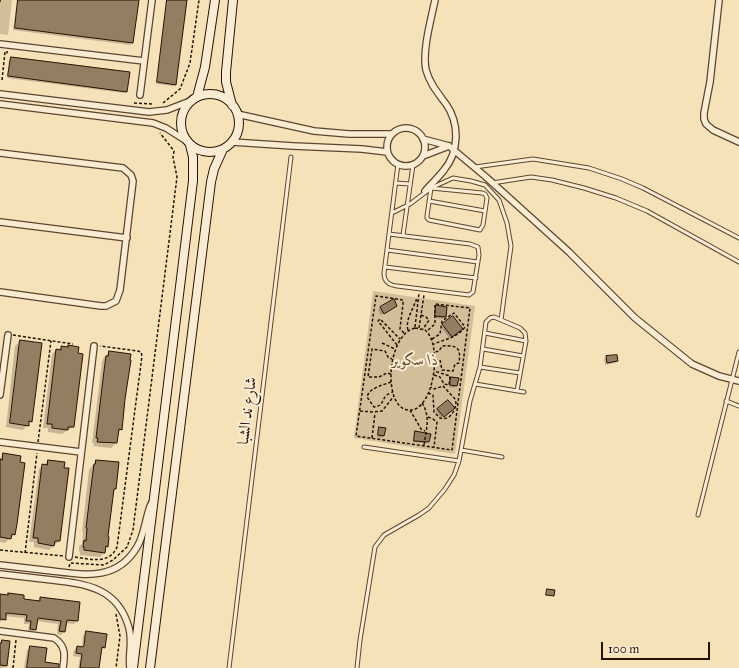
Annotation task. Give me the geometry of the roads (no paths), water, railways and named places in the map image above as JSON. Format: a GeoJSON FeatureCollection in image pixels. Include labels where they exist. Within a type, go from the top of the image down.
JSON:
{"type":"FeatureCollection","features":[{"type":"Feature","properties":{"kind":"main road"},"geometry":{"type":"LineString","coordinates":[[195,99],[204,74],[215,0]]}},
{"type":"Feature","properties":{"kind":"main road"},"geometry":{"type":"LineString","coordinates":[[189,143],[203,151],[217,152],[232,142],[236,135],[238,128],[237,114],[226,82],[233,0]]}},
{"type":"Feature","properties":{"kind":"main road"},"geometry":{"type":"LineString","coordinates":[[133,668],[193,181],[192,157],[189,143],[184,136],[181,120],[187,105],[195,99],[210,94],[228,100],[233,105]]}},
{"type":"Feature","properties":{"kind":"main road"},"geometry":{"type":"LineString","coordinates":[[150,668],[211,182],[214,169],[223,149]]}},
{"type":"Feature","properties":{"kind":"street"},"geometry":{"type":"LineString","coordinates":[[140,95],[152,0]]}},
{"type":"Feature","properties":{"kind":"street"},"geometry":{"type":"LineString","coordinates":[[428,189],[444,170],[451,158],[456,134],[454,121],[449,109],[433,87],[426,68],[425,54],[435,0]]}},
{"type":"Feature","properties":{"kind":"street"},"geometry":{"type":"LineString","coordinates":[[719,0],[707,113],[709,122],[715,128],[739,141]]}},
{"type":"Feature","properties":{"kind":"street"},"geometry":{"type":"LineString","coordinates":[[0,44],[144,61]]}},
{"type":"Feature","properties":{"kind":"street"},"geometry":{"type":"LineString","coordinates":[[0,94],[149,112],[167,110],[195,99]]}},
{"type":"Feature","properties":{"kind":"street"},"geometry":{"type":"LineString","coordinates":[[0,104],[153,123],[166,128],[189,143]]}},
{"type":"Feature","properties":{"kind":"street"},"geometry":{"type":"LineString","coordinates":[[237,114],[314,131],[366,135],[392,134]]}},
{"type":"Feature","properties":{"kind":"street"},"geometry":{"type":"LineString","coordinates":[[423,156],[425,147],[423,138],[418,132],[410,128],[401,128],[392,134],[388,142],[388,152],[391,159],[398,164],[406,166],[413,165],[423,156],[449,146]]}},
{"type":"Feature","properties":{"kind":"street"},"geometry":{"type":"LineString","coordinates":[[423,138],[454,149],[569,252],[641,323],[692,364],[719,376],[739,381]]}},
{"type":"Feature","properties":{"kind":"street"},"geometry":{"type":"LineString","coordinates":[[232,142],[299,147],[362,149],[388,152]]}},
{"type":"Feature","properties":{"kind":"street"},"geometry":{"type":"LineString","coordinates":[[0,153],[117,167],[128,171],[131,175],[133,186],[119,296],[116,301],[112,304],[101,306],[0,292]]}},
{"type":"Feature","properties":{"kind":"street"},"geometry":{"type":"LineString","coordinates":[[0,222],[127,238]]}},
{"type":"Feature","properties":{"kind":"street"},"geometry":{"type":"LineString","coordinates":[[0,395],[8,335]]}},
{"type":"Feature","properties":{"kind":"street"},"geometry":{"type":"LineString","coordinates":[[69,557],[94,346]]}},
{"type":"Feature","properties":{"kind":"street"},"geometry":{"type":"LineString","coordinates":[[0,442],[82,452]]}},
{"type":"Feature","properties":{"kind":"street"},"geometry":{"type":"LineString","coordinates":[[0,565],[89,575],[102,573],[115,568],[128,559],[139,544],[147,514],[155,496]]}},
{"type":"Feature","properties":{"kind":"street"},"geometry":{"type":"LineString","coordinates":[[0,574],[82,584],[104,592],[119,607],[128,625],[131,638],[130,668]]}},
{"type":"Feature","properties":{"kind":"street"},"geometry":{"type":"LineString","coordinates":[[0,631],[54,638],[63,647],[65,653],[63,668]]}},
{"type":"Feature","properties":{"kind":"lane","name":"شارع ند الشبا"},"geometry":{"type":"LineString","coordinates":[[229,668],[291,157]]}},
{"type":"Feature","properties":{"kind":"lane"},"geometry":{"type":"LineString","coordinates":[[475,168],[533,159],[589,168],[643,188],[739,238]]}},
{"type":"Feature","properties":{"kind":"lane"},"geometry":{"type":"LineString","coordinates":[[389,234],[474,245],[478,247],[478,262],[473,292],[469,295],[397,286],[389,284],[384,277],[389,234],[396,183],[398,164]]}},
{"type":"Feature","properties":{"kind":"lane"},"geometry":{"type":"LineString","coordinates":[[403,235],[413,165]]}},
{"type":"Feature","properties":{"kind":"lane"},"geometry":{"type":"LineString","coordinates":[[492,183],[530,177],[552,180],[616,198],[647,211],[739,262]]}},
{"type":"Feature","properties":{"kind":"lane"},"geometry":{"type":"LineString","coordinates":[[392,213],[407,206],[428,189],[453,178],[485,186],[499,200],[507,222],[511,246],[500,320]]}},
{"type":"Feature","properties":{"kind":"lane"},"geometry":{"type":"LineString","coordinates":[[396,183],[410,184]]}},
{"type":"Feature","properties":{"kind":"lane"},"geometry":{"type":"LineString","coordinates":[[428,189],[484,194],[487,198],[483,227],[478,230],[428,220],[428,189]]}},
{"type":"Feature","properties":{"kind":"lane"},"geometry":{"type":"LineString","coordinates":[[429,201],[485,211]]}},
{"type":"Feature","properties":{"kind":"lane"},"geometry":{"type":"LineString","coordinates":[[387,250],[478,262]]}},
{"type":"Feature","properties":{"kind":"lane"},"geometry":{"type":"LineString","coordinates":[[385,267],[476,278]]}},
{"type":"Feature","properties":{"kind":"lane"},"geometry":{"type":"LineString","coordinates":[[356,668],[375,547],[384,535],[420,515],[436,501],[450,482],[459,461],[470,400],[480,367],[486,322],[488,319],[494,317],[522,330],[525,333],[526,340],[517,391]]}},
{"type":"Feature","properties":{"kind":"lane"},"geometry":{"type":"LineString","coordinates":[[485,333],[526,340]]}},
{"type":"Feature","properties":{"kind":"lane"},"geometry":{"type":"LineString","coordinates":[[483,349],[523,356]]}},
{"type":"Feature","properties":{"kind":"lane"},"geometry":{"type":"LineString","coordinates":[[698,515],[739,352]]}},
{"type":"Feature","properties":{"kind":"lane"},"geometry":{"type":"LineString","coordinates":[[480,367],[520,373]]}},
{"type":"Feature","properties":{"kind":"lane"},"geometry":{"type":"LineString","coordinates":[[474,384],[524,392]]}},
{"type":"Feature","properties":{"kind":"lane"},"geometry":{"type":"LineString","coordinates":[[726,401],[739,406]]}},
{"type":"Feature","properties":{"kind":"lane"},"geometry":{"type":"LineString","coordinates":[[364,447],[459,461]]}},
{"type":"Feature","properties":{"kind":"lane"},"geometry":{"type":"LineString","coordinates":[[461,450],[502,456]]}},
{"type":"Feature","properties":{"kind":"park label","name":"ذا سكوير"},"geometry":{"type":"Point","coordinates":[415,361]}}]}
